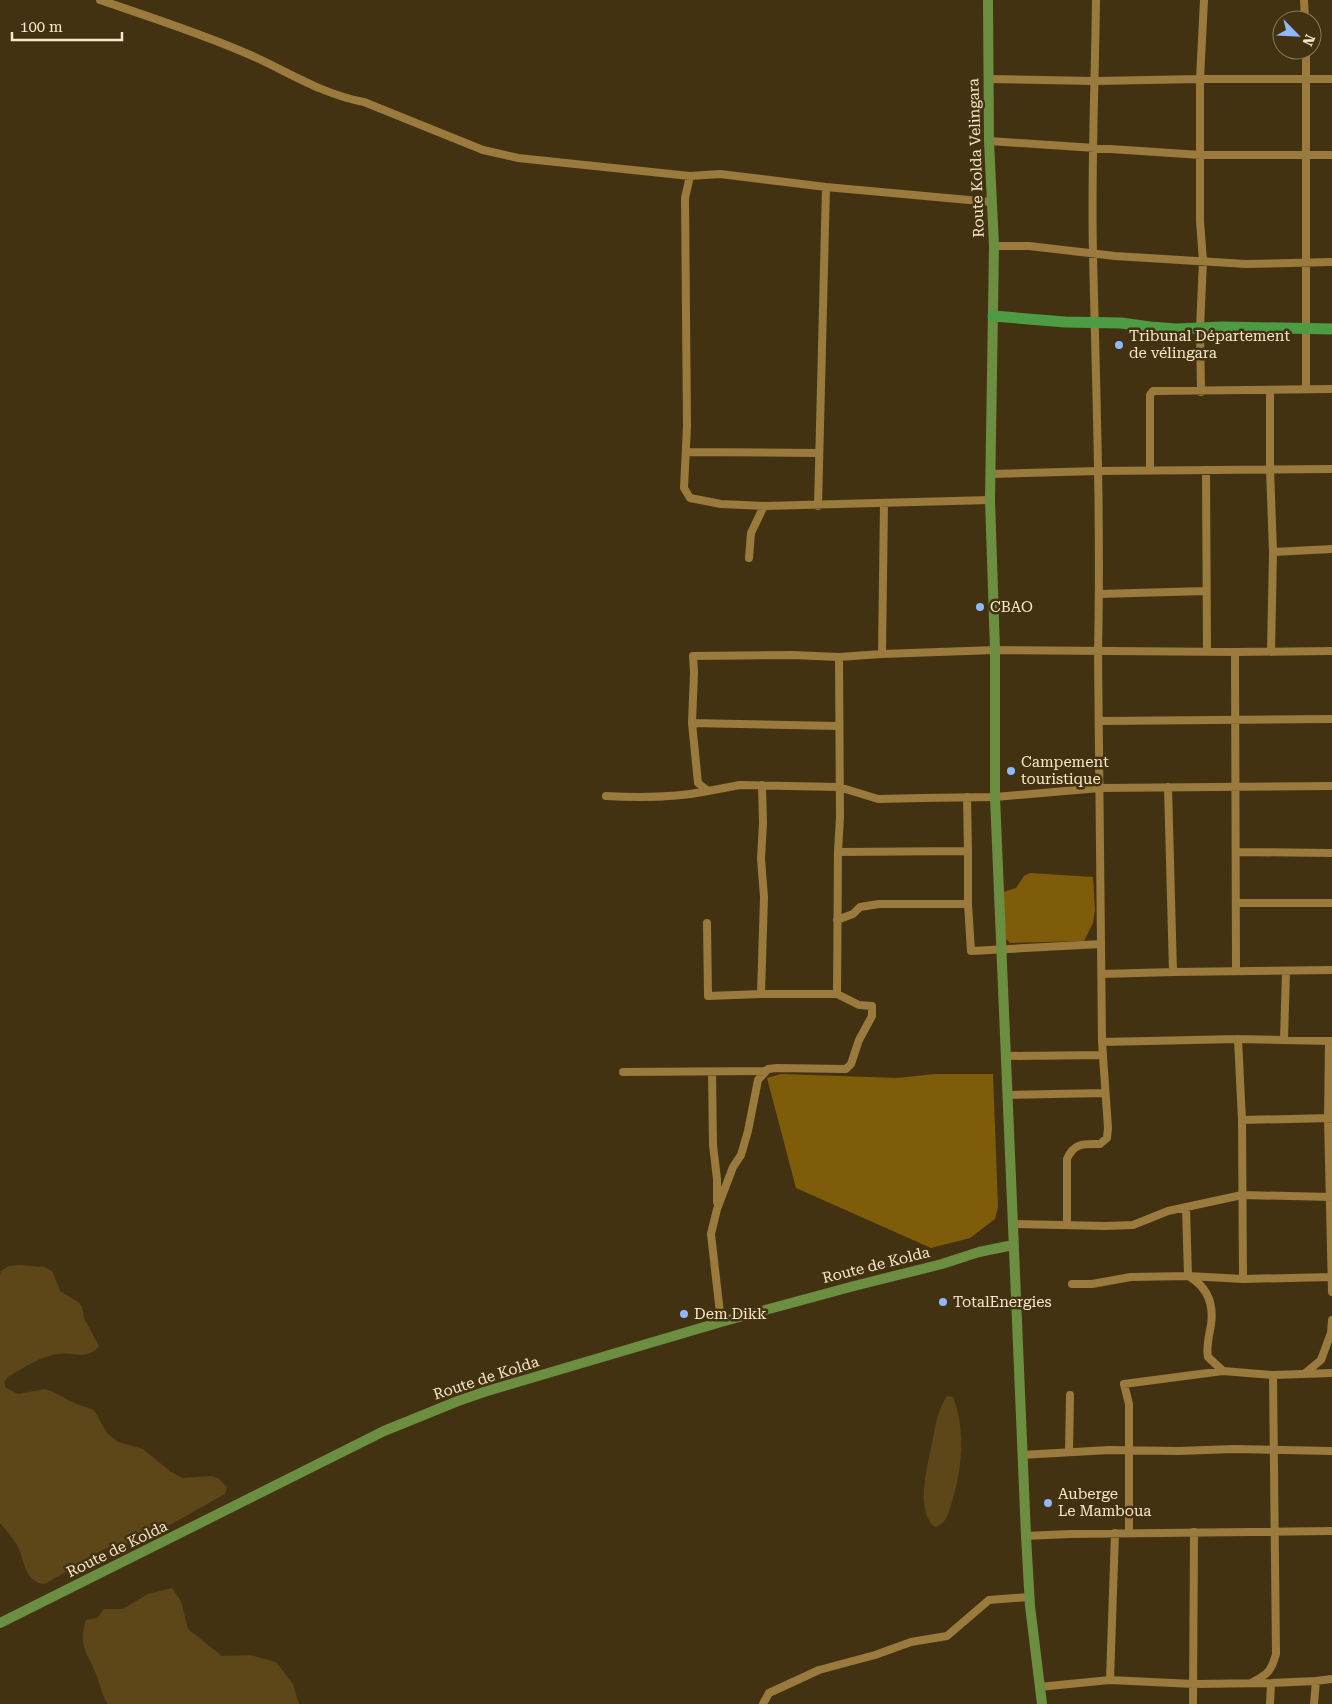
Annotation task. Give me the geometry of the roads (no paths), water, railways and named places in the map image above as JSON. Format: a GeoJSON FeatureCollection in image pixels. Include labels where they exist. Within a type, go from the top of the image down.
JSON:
{"type":"FeatureCollection","features":[{"type":"Feature","properties":{"kind":"highway"},"geometry":{"type":"LineString","coordinates":[[993,316],[1065,322],[1121,323],[1150,328],[1176,329],[1237,327],[1332,329]]}},
{"type":"Feature","properties":{"kind":"main road","name":"Route Kolda Velingara"},"geometry":{"type":"LineString","coordinates":[[988,0],[989,141],[994,246],[990,500],[995,650],[995,797],[1029,1597],[1042,1704]]}},
{"type":"Feature","properties":{"kind":"main road","name":"Route de Kolda"},"geometry":{"type":"LineString","coordinates":[[0,1623],[384,1431],[458,1400],[722,1322],[958,1260],[979,1252],[1013,1245]]}},
{"type":"Feature","properties":{"kind":"street"},"geometry":{"type":"LineString","coordinates":[[100,0],[223,43],[320,90],[364,102],[483,150],[518,158],[690,176],[720,174],[826,187],[991,202]]}},
{"type":"Feature","properties":{"kind":"street"},"geometry":{"type":"LineString","coordinates":[[1067,1224],[1067,1159],[1070,1151],[1082,1144],[1100,1144],[1107,1138],[1102,1042],[1098,471],[1093,253],[1096,0]]}},
{"type":"Feature","properties":{"kind":"street"},"geometry":{"type":"LineString","coordinates":[[1201,392],[1200,328],[1203,261],[1200,221],[1200,78],[1204,0]]}},
{"type":"Feature","properties":{"kind":"street"},"geometry":{"type":"LineString","coordinates":[[1306,60],[1306,388]]}},
{"type":"Feature","properties":{"kind":"street"},"geometry":{"type":"LineString","coordinates":[[988,79],[1332,79]]}},
{"type":"Feature","properties":{"kind":"street"},"geometry":{"type":"LineString","coordinates":[[989,141],[1093,149],[1201,154],[1332,155]]}},
{"type":"Feature","properties":{"kind":"street"},"geometry":{"type":"LineString","coordinates":[[690,176],[686,198],[687,400],[684,488],[690,498],[721,504],[764,506],[990,500]]}},
{"type":"Feature","properties":{"kind":"street"},"geometry":{"type":"LineString","coordinates":[[818,506],[826,187]]}},
{"type":"Feature","properties":{"kind":"street"},"geometry":{"type":"LineString","coordinates":[[994,246],[1029,246],[1115,256],[1246,264],[1305,261],[1332,262]]}},
{"type":"Feature","properties":{"kind":"street"},"geometry":{"type":"LineString","coordinates":[[1150,470],[1150,395],[1153,391],[1201,392],[1306,388],[1332,389]]}},
{"type":"Feature","properties":{"kind":"street"},"geometry":{"type":"LineString","coordinates":[[1270,390],[1273,552],[1271,652]]}},
{"type":"Feature","properties":{"kind":"street"},"geometry":{"type":"LineString","coordinates":[[686,452],[818,453]]}},
{"type":"Feature","properties":{"kind":"street"},"geometry":{"type":"LineString","coordinates":[[991,474],[1150,470],[1332,469]]}},
{"type":"Feature","properties":{"kind":"street"},"geometry":{"type":"LineString","coordinates":[[1206,470],[1207,652]]}},
{"type":"Feature","properties":{"kind":"street"},"geometry":{"type":"LineString","coordinates":[[882,654],[884,503]]}},
{"type":"Feature","properties":{"kind":"street"},"geometry":{"type":"LineString","coordinates":[[749,558],[751,533],[764,506]]}},
{"type":"Feature","properties":{"kind":"street"},"geometry":{"type":"LineString","coordinates":[[1273,552],[1332,549]]}},
{"type":"Feature","properties":{"kind":"street"},"geometry":{"type":"LineString","coordinates":[[1099,594],[1206,591]]}},
{"type":"Feature","properties":{"kind":"street"},"geometry":{"type":"LineString","coordinates":[[708,791],[698,783],[692,723],[693,656],[792,655],[839,657],[995,650],[1098,652],[1332,651]]}},
{"type":"Feature","properties":{"kind":"street"},"geometry":{"type":"LineString","coordinates":[[1235,652],[1236,971]]}},
{"type":"Feature","properties":{"kind":"street"},"geometry":{"type":"LineString","coordinates":[[836,994],[840,787],[838,726],[839,657]]}},
{"type":"Feature","properties":{"kind":"street"},"geometry":{"type":"LineString","coordinates":[[1100,721],[1332,719]]}},
{"type":"Feature","properties":{"kind":"street"},"geometry":{"type":"LineString","coordinates":[[692,723],[838,726]]}},
{"type":"Feature","properties":{"kind":"street"},"geometry":{"type":"LineString","coordinates":[[606,796],[666,797],[740,785],[840,787],[878,798],[995,797],[1100,788],[1168,786],[1332,786]]}},
{"type":"Feature","properties":{"kind":"street"},"geometry":{"type":"LineString","coordinates":[[761,994],[764,897],[761,859],[763,823],[762,785]]}},
{"type":"Feature","properties":{"kind":"street"},"geometry":{"type":"LineString","coordinates":[[1168,786],[1172,972]]}},
{"type":"Feature","properties":{"kind":"street"},"geometry":{"type":"LineString","coordinates":[[967,797],[968,904],[971,951],[1101,944]]}},
{"type":"Feature","properties":{"kind":"street"},"geometry":{"type":"LineString","coordinates":[[838,852],[968,851]]}},
{"type":"Feature","properties":{"kind":"street"},"geometry":{"type":"LineString","coordinates":[[1236,852],[1332,853]]}},
{"type":"Feature","properties":{"kind":"street"},"geometry":{"type":"LineString","coordinates":[[1236,902],[1332,903]]}},
{"type":"Feature","properties":{"kind":"street"},"geometry":{"type":"LineString","coordinates":[[838,920],[853,914],[860,906],[879,904],[968,904]]}},
{"type":"Feature","properties":{"kind":"street"},"geometry":{"type":"LineString","coordinates":[[623,1072],[765,1071],[777,1068],[846,1069],[851,1064],[858,1040],[872,1016],[872,1006],[859,1005],[836,994],[708,996],[707,923]]}},
{"type":"Feature","properties":{"kind":"street"},"geometry":{"type":"LineString","coordinates":[[1102,974],[1332,970]]}},
{"type":"Feature","properties":{"kind":"street"},"geometry":{"type":"LineString","coordinates":[[1284,1040],[1286,971]]}},
{"type":"Feature","properties":{"kind":"street"},"geometry":{"type":"LineString","coordinates":[[1102,1042],[1238,1039],[1330,1041],[1332,1292]]}},
{"type":"Feature","properties":{"kind":"street"},"geometry":{"type":"LineString","coordinates":[[1238,1039],[1242,1120],[1243,1279]]}},
{"type":"Feature","properties":{"kind":"street"},"geometry":{"type":"LineString","coordinates":[[1005,1056],[1103,1055]]}},
{"type":"Feature","properties":{"kind":"street"},"geometry":{"type":"LineString","coordinates":[[722,1322],[711,1234],[733,1167],[741,1155],[748,1131],[758,1080],[765,1071]]}},
{"type":"Feature","properties":{"kind":"street"},"geometry":{"type":"LineString","coordinates":[[712,1072],[713,1145],[718,1209]]}},
{"type":"Feature","properties":{"kind":"street"},"geometry":{"type":"LineString","coordinates":[[1007,1095],[1105,1093]]}},
{"type":"Feature","properties":{"kind":"street"},"geometry":{"type":"LineString","coordinates":[[1242,1120],[1330,1118]]}},
{"type":"Feature","properties":{"kind":"street"},"geometry":{"type":"LineString","coordinates":[[1012,1224],[1133,1225],[1168,1211],[1242,1195],[1331,1198]]}},
{"type":"Feature","properties":{"kind":"street"},"geometry":{"type":"LineString","coordinates":[[1186,1207],[1188,1276]]}},
{"type":"Feature","properties":{"kind":"street"},"geometry":{"type":"LineString","coordinates":[[1072,1284],[1092,1284],[1131,1277],[1188,1276],[1243,1279],[1331,1277]]}},
{"type":"Feature","properties":{"kind":"street"},"geometry":{"type":"LineString","coordinates":[[1188,1276],[1202,1284],[1209,1298],[1211,1324],[1207,1341],[1208,1357],[1223,1371]]}},
{"type":"Feature","properties":{"kind":"street"},"geometry":{"type":"LineString","coordinates":[[1304,1374],[1321,1360],[1331,1333],[1332,1320]]}},
{"type":"Feature","properties":{"kind":"street"},"geometry":{"type":"LineString","coordinates":[[1129,1533],[1129,1404],[1124,1384],[1223,1371],[1273,1375],[1332,1373]]}},
{"type":"Feature","properties":{"kind":"street"},"geometry":{"type":"LineString","coordinates":[[1251,1683],[1262,1677],[1272,1668],[1276,1654],[1273,1375]]}},
{"type":"Feature","properties":{"kind":"street"},"geometry":{"type":"LineString","coordinates":[[1069,1452],[1070,1394]]}},
{"type":"Feature","properties":{"kind":"street"},"geometry":{"type":"LineString","coordinates":[[1022,1455],[1109,1450],[1212,1451],[1234,1449],[1332,1451]]}},
{"type":"Feature","properties":{"kind":"street"},"geometry":{"type":"LineString","coordinates":[[1026,1536],[1115,1533],[1332,1531]]}},
{"type":"Feature","properties":{"kind":"street"},"geometry":{"type":"LineString","coordinates":[[1193,1704],[1194,1532]]}},
{"type":"Feature","properties":{"kind":"street"},"geometry":{"type":"LineString","coordinates":[[1110,1680],[1115,1533]]}},
{"type":"Feature","properties":{"kind":"street"},"geometry":{"type":"LineString","coordinates":[[763,1704],[769,1693],[819,1670],[875,1655],[911,1642],[947,1636],[989,1600],[1029,1597]]}},
{"type":"Feature","properties":{"kind":"street"},"geometry":{"type":"LineString","coordinates":[[1039,1687],[1110,1680],[1194,1684],[1271,1683],[1332,1679]]}},
{"type":"Feature","properties":{"kind":"street"},"geometry":{"type":"LineString","coordinates":[[1314,1704],[1316,1681]]}},
{"type":"Feature","properties":{"kind":"street"},"geometry":{"type":"LineString","coordinates":[[1270,1704],[1271,1683]]}},
{"type":"Feature","properties":{"kind":"place","name":"Tribunal Département de vélingara"},"geometry":{"type":"Point","coordinates":[1119,345]}},
{"type":"Feature","properties":{"kind":"place","name":"CBAO"},"geometry":{"type":"Point","coordinates":[980,607]}},
{"type":"Feature","properties":{"kind":"place","name":"Campement touristique"},"geometry":{"type":"Point","coordinates":[1011,771]}},
{"type":"Feature","properties":{"kind":"place","name":"TotalEnergies"},"geometry":{"type":"Point","coordinates":[943,1302]}},
{"type":"Feature","properties":{"kind":"place","name":"Dem Dikk"},"geometry":{"type":"Point","coordinates":[684,1314]}},
{"type":"Feature","properties":{"kind":"place","name":"Auberge Le Mamboua"},"geometry":{"type":"Point","coordinates":[1048,1503]}}]}
